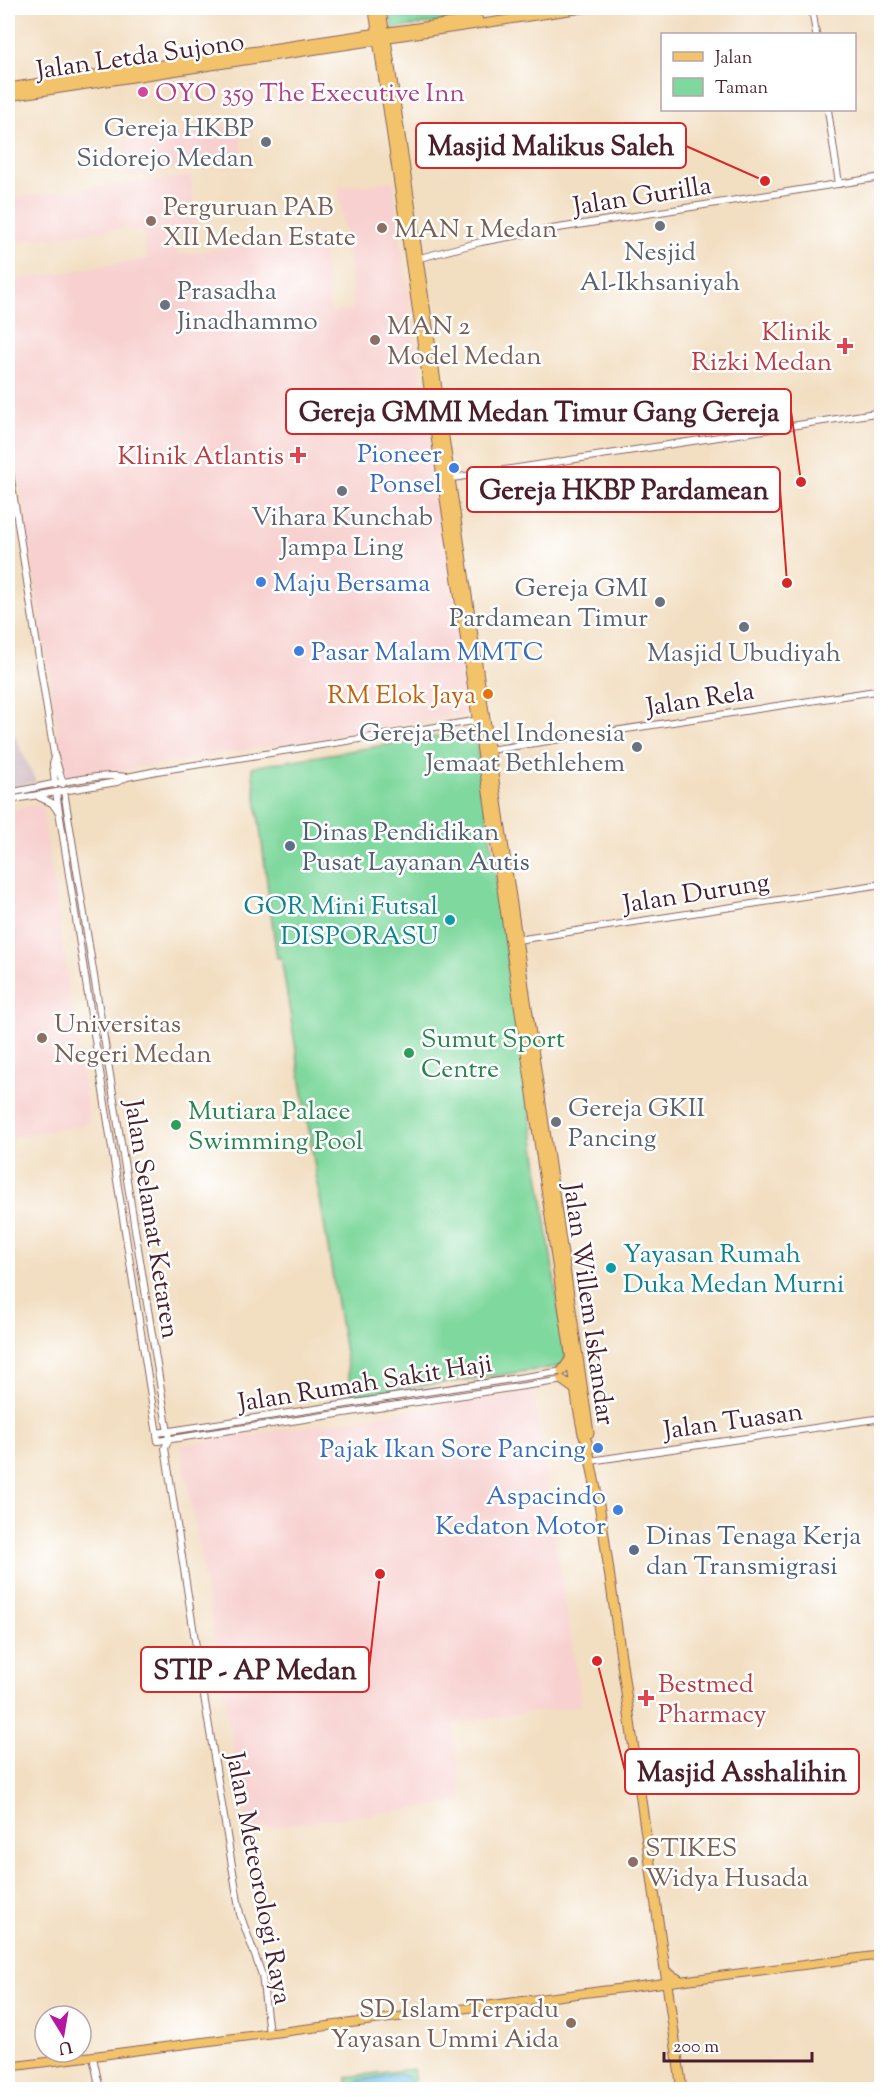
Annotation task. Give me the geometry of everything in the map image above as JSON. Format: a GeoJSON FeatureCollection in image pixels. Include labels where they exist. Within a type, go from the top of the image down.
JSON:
{"type":"FeatureCollection","features":[{"type":"Feature","properties":{"kind":"highway","name":"Jalan Letda Sujono"},"geometry":{"type":"LineString","coordinates":[[8,96],[363,42],[381,36]]}},
{"type":"Feature","properties":{"kind":"highway","name":"Jalan Letda Sujono"},"geometry":{"type":"LineString","coordinates":[[8,88],[381,36]]}},
{"type":"Feature","properties":{"kind":"highway","name":"Jalan Willem Iskandar"},"geometry":{"type":"LineString","coordinates":[[381,36],[511,922],[517,940],[577,1373],[589,1433],[587,1442]]}},
{"type":"Feature","properties":{"kind":"highway"},"geometry":{"type":"LineString","coordinates":[[363,42],[384,55]]}},
{"type":"Feature","properties":{"kind":"highway","name":"Jalan Willem Iskandar"},"geometry":{"type":"LineString","coordinates":[[481,719],[489,750],[571,1358],[577,1373],[576,1390],[583,1434],[587,1442],[604,1535],[682,2090]]}},
{"type":"Feature","properties":{"kind":"highway"},"geometry":{"type":"LineString","coordinates":[[571,1358],[562,1376],[576,1390]]}},
{"type":"Feature","properties":{"kind":"highway"},"geometry":{"type":"LineString","coordinates":[[665,1971],[679,1980]]}},
{"type":"Feature","properties":{"kind":"main road"},"geometry":{"type":"LineString","coordinates":[[373,8],[381,36]]}},
{"type":"Feature","properties":{"kind":"main road"},"geometry":{"type":"LineString","coordinates":[[381,8],[381,36]]}},
{"type":"Feature","properties":{"kind":"main road"},"geometry":{"type":"LineString","coordinates":[[381,36],[554,8]]}},
{"type":"Feature","properties":{"kind":"main road"},"geometry":{"type":"LineString","coordinates":[[381,36],[403,36],[586,8]]}},
{"type":"Feature","properties":{"kind":"main road"},"geometry":{"type":"LineString","coordinates":[[384,55],[403,36]]}},
{"type":"Feature","properties":{"kind":"main road","name":"Jalan Meteorologi Raya"},"geometry":{"type":"LineString","coordinates":[[93,2057],[882,1955]]}},
{"type":"Feature","properties":{"kind":"main road","name":"Jalan Meteorologi Raya"},"geometry":{"type":"LineString","coordinates":[[8,2067],[34,2064]]}},
{"type":"Feature","properties":{"kind":"street"},"geometry":{"type":"LineString","coordinates":[[812,8],[816,33]]}},
{"type":"Feature","properties":{"kind":"street"},"geometry":{"type":"LineString","coordinates":[[828,111],[839,184]]}},
{"type":"Feature","properties":{"kind":"street","name":"Jalan Gurilla"},"geometry":{"type":"LineString","coordinates":[[414,259],[533,232],[882,177]]}},
{"type":"Feature","properties":{"kind":"street"},"geometry":{"type":"LineString","coordinates":[[446,479],[882,412]]}},
{"type":"Feature","properties":{"kind":"street","name":"Jalan Selamat Ketaren"},"geometry":{"type":"LineString","coordinates":[[8,460],[55,758],[63,787],[79,880],[168,1435]]}},
{"type":"Feature","properties":{"kind":"street","name":"Jalan Rela"},"geometry":{"type":"LineString","coordinates":[[489,750],[882,690]]}},
{"type":"Feature","properties":{"kind":"street"},"geometry":{"type":"LineString","coordinates":[[8,800],[35,796],[63,787],[117,776],[127,777],[481,719]]}},
{"type":"Feature","properties":{"kind":"street","name":"Jalan Selamat Ketaren"},"geometry":{"type":"LineString","coordinates":[[55,758],[53,764],[55,789],[157,1437]]}},
{"type":"Feature","properties":{"kind":"street"},"geometry":{"type":"LineString","coordinates":[[8,793],[55,789]]}},
{"type":"Feature","properties":{"kind":"street"},"geometry":{"type":"LineString","coordinates":[[35,796],[52,803],[59,813]]}},
{"type":"Feature","properties":{"kind":"street"},"geometry":{"type":"LineString","coordinates":[[70,882],[79,880]]}},
{"type":"Feature","properties":{"kind":"street","name":"Jalan Durung"},"geometry":{"type":"LineString","coordinates":[[517,940],[882,884]]}},
{"type":"Feature","properties":{"kind":"street"},"geometry":{"type":"LineString","coordinates":[[93,1032],[103,1031]]}},
{"type":"Feature","properties":{"kind":"street"},"geometry":{"type":"LineString","coordinates":[[134,1291],[145,1289]]}},
{"type":"Feature","properties":{"kind":"street","name":"Jalan Rumah Sakit Haji"},"geometry":{"type":"LineString","coordinates":[[157,1437],[577,1373]]}},
{"type":"Feature","properties":{"kind":"street","name":"Jalan Tuasan"},"geometry":{"type":"LineString","coordinates":[[590,1461],[882,1418]]}},
{"type":"Feature","properties":{"kind":"street"},"geometry":{"type":"LineString","coordinates":[[165,1448],[168,1435]]}},
{"type":"Feature","properties":{"kind":"street"},"geometry":{"type":"LineString","coordinates":[[157,1437],[165,1448]]}},
{"type":"Feature","properties":{"kind":"street","name":"Jalan Meteorologi Raya"},"geometry":{"type":"LineString","coordinates":[[165,1448],[240,1914],[262,1975],[269,2033]]}},
{"type":"Feature","properties":{"kind":"street"},"geometry":{"type":"LineString","coordinates":[[93,2057],[100,2090]]}},
{"type":"Feature","properties":{"kind":"shaded area"},"geometry":{"type":"Polygon","coordinates":[[[240,125],[243,160],[127,176],[122,142],[240,125]]]}},
{"type":"Feature","properties":{"kind":"shaded area"},"geometry":{"type":"Polygon","coordinates":[[[191,176],[197,231],[176,234],[178,255],[320,232],[331,313],[353,309],[351,276],[338,188],[393,181],[404,267],[472,706],[466,715],[65,779],[8,405],[8,281],[147,259],[143,230],[131,231],[130,227],[13,242],[8,198],[191,176]]]}},
{"type":"Feature","properties":{"kind":"shaded area"},"geometry":{"type":"Polygon","coordinates":[[[8,721],[36,782],[8,787],[8,721]]]}},
{"type":"Feature","properties":{"kind":"shaded area","name":"Universitas Negeri Medan"},"geometry":{"type":"Polygon","coordinates":[[[42,804],[89,1124],[8,1138],[8,810],[42,804]]]}},
{"type":"Feature","properties":{"kind":"shaded area"},"geometry":{"type":"Polygon","coordinates":[[[533,1392],[581,1706],[453,1723],[463,1802],[248,1830],[181,1445],[533,1392]]]}},
{"type":"Feature","properties":{"kind":"green space"},"geometry":{"type":"Polygon","coordinates":[[[389,8],[482,8],[483,15],[393,29],[389,8]]]}},
{"type":"Feature","properties":{"kind":"green space","name":"Sumut Sport Centre"},"geometry":{"type":"Polygon","coordinates":[[[469,731],[476,739],[566,1360],[563,1366],[352,1396],[281,957],[277,958],[252,767],[469,731]]]}},
{"type":"Feature","properties":{"kind":"green space"},"geometry":{"type":"Polygon","coordinates":[[[413,2069],[416,2089],[347,2089],[347,2077],[413,2069]]]}},
{"type":"Feature","properties":{"kind":"water"},"geometry":{"type":"Polygon","coordinates":[[[397,2074],[408,2077],[412,2085],[410,2089],[352,2089],[358,2081],[397,2074]]]}},
{"type":"Feature","properties":{"kind":"place","name":"OYO 359 The Executive Inn"},"geometry":{"type":"Point","coordinates":[143,92]}},
{"type":"Feature","properties":{"kind":"place","name":"Gereja HKBP Sidorejo Medan"},"geometry":{"type":"Point","coordinates":[266,142]}},
{"type":"Feature","properties":{"kind":"place","name":"Masjid Malikus Saleh"},"geometry":{"type":"Point","coordinates":[765,181]}},
{"type":"Feature","properties":{"kind":"place","name":"Perguruan PAB XII Medan Estate"},"geometry":{"type":"Point","coordinates":[151,221]}},
{"type":"Feature","properties":{"kind":"place","name":"Nesjid Al-Ikhsaniyah"},"geometry":{"type":"Point","coordinates":[660,226]}},
{"type":"Feature","properties":{"kind":"place","name":"MAN 1 Medan"},"geometry":{"type":"Point","coordinates":[382,228]}},
{"type":"Feature","properties":{"kind":"place","name":"Prasadha Jinadhammo"},"geometry":{"type":"Point","coordinates":[165,305]}},
{"type":"Feature","properties":{"kind":"place","name":"MAN 2 Model Medan"},"geometry":{"type":"Point","coordinates":[375,340]}},
{"type":"Feature","properties":{"kind":"place","name":"Klinik Rizki Medan"},"geometry":{"type":"Point","coordinates":[845,346]}},
{"type":"Feature","properties":{"kind":"place","name":"Klinik Atlantis"},"geometry":{"type":"Point","coordinates":[298,455]}},
{"type":"Feature","properties":{"kind":"place","name":"Pioneer Ponsel"},"geometry":{"type":"Point","coordinates":[454,468]}},
{"type":"Feature","properties":{"kind":"place","name":"Gereja GMMI Medan Timur Gang Gereja"},"geometry":{"type":"Point","coordinates":[801,482]}},
{"type":"Feature","properties":{"kind":"place","name":"Vihara Kunchab Jampa Ling"},"geometry":{"type":"Point","coordinates":[342,491]}},
{"type":"Feature","properties":{"kind":"place","name":"Maju Bersama"},"geometry":{"type":"Point","coordinates":[261,582]}},
{"type":"Feature","properties":{"kind":"place","name":"Gereja HKBP Pardamean"},"geometry":{"type":"Point","coordinates":[787,583]}},
{"type":"Feature","properties":{"kind":"place","name":"Gereja GMI Pardamean Timur"},"geometry":{"type":"Point","coordinates":[660,602]}},
{"type":"Feature","properties":{"kind":"place","name":"Masjid Ubudiyah"},"geometry":{"type":"Point","coordinates":[744,627]}},
{"type":"Feature","properties":{"kind":"place","name":"Pasar Malam MMTC"},"geometry":{"type":"Point","coordinates":[299,651]}},
{"type":"Feature","properties":{"kind":"place","name":"RM Elok Jaya"},"geometry":{"type":"Point","coordinates":[488,694]}},
{"type":"Feature","properties":{"kind":"place","name":"Gereja Bethel Indonesia Jemaat Bethlehem"},"geometry":{"type":"Point","coordinates":[637,747]}},
{"type":"Feature","properties":{"kind":"place","name":"Dinas Pendidikan Pusat Layanan Autis"},"geometry":{"type":"Point","coordinates":[290,846]}},
{"type":"Feature","properties":{"kind":"place","name":"GOR Mini Futsal DISPORASU"},"geometry":{"type":"Point","coordinates":[450,920]}},
{"type":"Feature","properties":{"kind":"place","name":"Universitas Negeri Medan"},"geometry":{"type":"Point","coordinates":[42,1038]}},
{"type":"Feature","properties":{"kind":"place","name":"Sumut Sport Centre"},"geometry":{"type":"Point","coordinates":[409,1053]}},
{"type":"Feature","properties":{"kind":"place","name":"Gereja GKII Pancing"},"geometry":{"type":"Point","coordinates":[556,1122]}},
{"type":"Feature","properties":{"kind":"place","name":"Mutiara Palace Swimming Pool"},"geometry":{"type":"Point","coordinates":[176,1125]}},
{"type":"Feature","properties":{"kind":"place","name":"Yayasan Rumah Duka Medan Murni"},"geometry":{"type":"Point","coordinates":[611,1268]}},
{"type":"Feature","properties":{"kind":"place","name":"Pajak Ikan Sore Pancing"},"geometry":{"type":"Point","coordinates":[598,1448]}},
{"type":"Feature","properties":{"kind":"place","name":"Aspacindo Kedaton Motor"},"geometry":{"type":"Point","coordinates":[618,1510]}},
{"type":"Feature","properties":{"kind":"place","name":"Dinas Tenaga Kerja dan Transmigrasi"},"geometry":{"type":"Point","coordinates":[634,1550]}},
{"type":"Feature","properties":{"kind":"place","name":"STIP - AP Medan"},"geometry":{"type":"Point","coordinates":[380,1574]}},
{"type":"Feature","properties":{"kind":"place","name":"Masjid Asshalihin"},"geometry":{"type":"Point","coordinates":[597,1661]}},
{"type":"Feature","properties":{"kind":"place","name":"Bestmed Pharmacy"},"geometry":{"type":"Point","coordinates":[646,1698]}},
{"type":"Feature","properties":{"kind":"place","name":"STIKES Widya Husada"},"geometry":{"type":"Point","coordinates":[633,1862]}},
{"type":"Feature","properties":{"kind":"place","name":"SD Islam Terpadu Yayasan Ummi Aida"},"geometry":{"type":"Point","coordinates":[571,2023]}}]}
